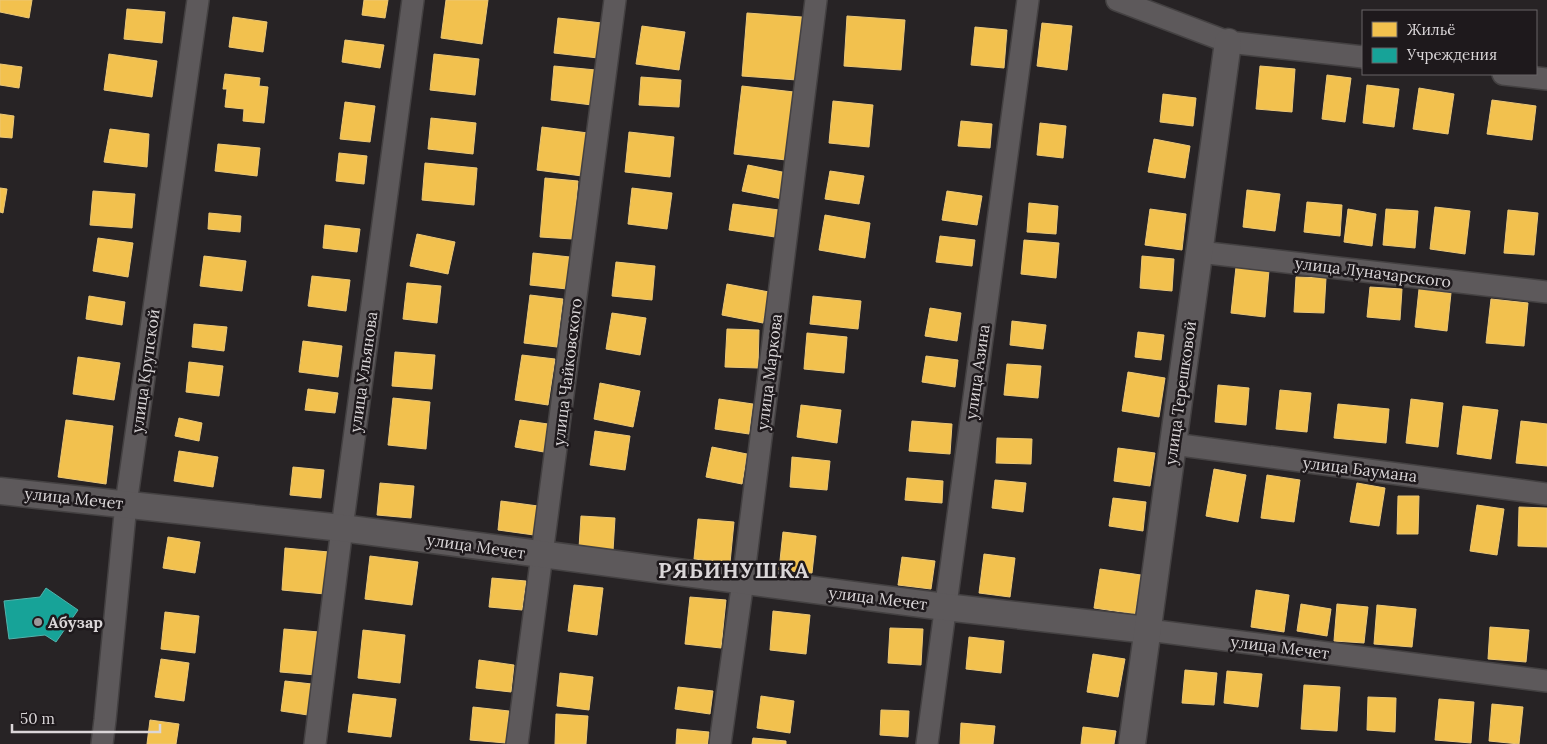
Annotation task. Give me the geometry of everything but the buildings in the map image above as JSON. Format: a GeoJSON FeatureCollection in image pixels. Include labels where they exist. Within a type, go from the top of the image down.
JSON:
{"type":"FeatureCollection","features":[{"type":"Feature","properties":{"kind":"street","name":"улица Крупской"},"geometry":{"type":"LineString","coordinates":[[102,744],[126,504],[198,0]]}},
{"type":"Feature","properties":{"kind":"street","name":"улица Ульянова"},"geometry":{"type":"LineString","coordinates":[[314,744],[413,0]]}},
{"type":"Feature","properties":{"kind":"street","name":"улица Чайковского"},"geometry":{"type":"LineString","coordinates":[[517,744],[615,0]]}},
{"type":"Feature","properties":{"kind":"street","name":"улица Маркова"},"geometry":{"type":"LineString","coordinates":[[720,744],[743,581],[816,0]]}},
{"type":"Feature","properties":{"kind":"street","name":"улица Азина"},"geometry":{"type":"LineString","coordinates":[[927,744],[1028,0]]}},
{"type":"Feature","properties":{"kind":"street"},"geometry":{"type":"LineString","coordinates":[[1117,0],[1228,42],[1362,57]]}},
{"type":"Feature","properties":{"kind":"street","name":"улица Терешковой"},"geometry":{"type":"LineString","coordinates":[[1132,744],[1228,42]]}},
{"type":"Feature","properties":{"kind":"street"},"geometry":{"type":"LineString","coordinates":[[1512,75],[1547,79]]}},
{"type":"Feature","properties":{"kind":"street","name":"улица Луначарского"},"geometry":{"type":"LineString","coordinates":[[1199,252],[1547,292]]}},
{"type":"Feature","properties":{"kind":"street","name":"улица Баумана"},"geometry":{"type":"LineString","coordinates":[[1173,444],[1547,494]]}},
{"type":"Feature","properties":{"kind":"street","name":"улица Мечет"},"geometry":{"type":"LineString","coordinates":[[0,491],[342,528],[945,607],[1148,630],[1547,681]]}},
{"type":"Feature","properties":{"kind":"place","name":"Абузар"},"geometry":{"type":"Point","coordinates":[38,622]}},
{"type":"Feature","properties":{"kind":"district","name":"РЯБИНУШКА"},"geometry":{"type":"Point","coordinates":[734,570]}}]}
